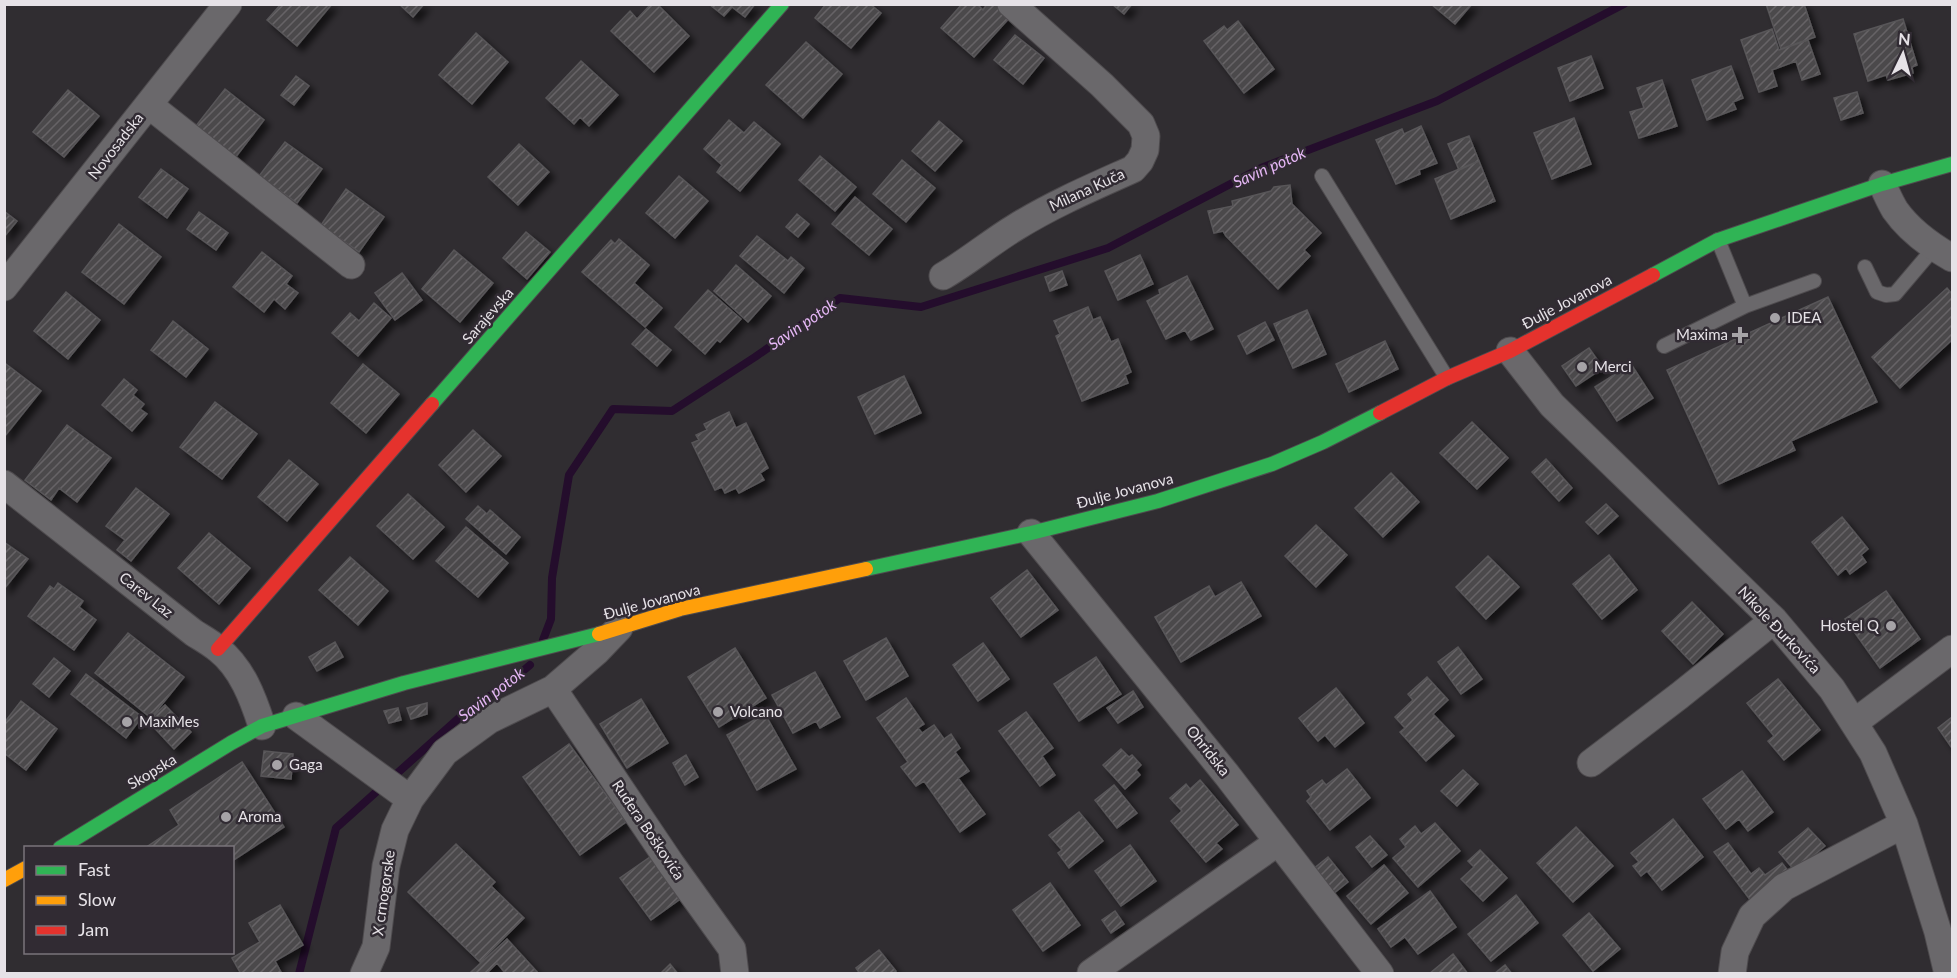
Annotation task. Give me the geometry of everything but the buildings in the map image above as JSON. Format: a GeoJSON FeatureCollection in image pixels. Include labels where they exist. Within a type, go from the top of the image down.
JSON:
{"type":"FeatureCollection","features":[{"type":"Feature","properties":{"kind":"street","name":"Novosadska"},"geometry":{"type":"LineString","coordinates":[[4,287],[228,4]]}},
{"type":"Feature","properties":{"kind":"street","name":"Sarajevska"},"geometry":{"type":"LineString","coordinates":[[218,649],[782,4]]}},
{"type":"Feature","properties":{"kind":"street","name":"Milana Kuča"},"geometry":{"type":"LineString","coordinates":[[943,276],[969,261],[1014,228],[1052,206],[1133,169],[1145,150],[1146,136],[1141,124],[1102,85],[1011,4]]}},
{"type":"Feature","properties":{"kind":"street"},"geometry":{"type":"LineString","coordinates":[[148,105],[351,265]]}},
{"type":"Feature","properties":{"kind":"street","name":"Đulje Jovanova"},"geometry":{"type":"LineString","coordinates":[[262,726],[404,683],[578,640],[680,609],[1031,533],[1158,501],[1272,464],[1323,442],[1447,378],[1510,351],[1718,240],[1882,184],[1953,164]]}},
{"type":"Feature","properties":{"kind":"street"},"geometry":{"type":"LineString","coordinates":[[1882,184],[1895,210],[1914,231],[1943,253]]}},
{"type":"Feature","properties":{"kind":"street","name":"Nikole Đurkovića"},"geometry":{"type":"LineString","coordinates":[[1510,351],[1551,405],[1774,620],[1833,689],[1873,753],[1904,824],[1938,933],[1948,974]]}},
{"type":"Feature","properties":{"kind":"street","name":"Carev Laz"},"geometry":{"type":"LineString","coordinates":[[4,484],[185,626],[218,649],[242,678],[254,702],[262,726]]}},
{"type":"Feature","properties":{"kind":"street","name":"Ohridska"},"geometry":{"type":"LineString","coordinates":[[1031,533],[1227,775],[1380,974]]}},
{"type":"Feature","properties":{"kind":"street"},"geometry":{"type":"LineString","coordinates":[[1591,763],[1774,620]]}},
{"type":"Feature","properties":{"kind":"street","name":"X crnogorske"},"geometry":{"type":"LineString","coordinates":[[364,974],[376,947],[386,866],[403,793],[445,752],[489,720],[553,689],[597,651],[619,628]]}},
{"type":"Feature","properties":{"kind":"street"},"geometry":{"type":"LineString","coordinates":[[1855,722],[1953,649]]}},
{"type":"Feature","properties":{"kind":"street","name":"Ruđera Boškovića"},"geometry":{"type":"LineString","coordinates":[[553,689],[671,864],[732,949],[735,974]]}},
{"type":"Feature","properties":{"kind":"street"},"geometry":{"type":"LineString","coordinates":[[296,716],[403,793]]}},
{"type":"Feature","properties":{"kind":"street","name":"Skopska"},"geometry":{"type":"LineString","coordinates":[[63,846],[262,726]]}},
{"type":"Feature","properties":{"kind":"street"},"geometry":{"type":"LineString","coordinates":[[1732,974],[1735,952],[1752,916],[1784,887],[1904,824]]}},
{"type":"Feature","properties":{"kind":"street"},"geometry":{"type":"LineString","coordinates":[[1090,973],[1278,842]]}},
{"type":"Feature","properties":{"kind":"street"},"geometry":{"type":"LineString","coordinates":[[4,880],[24,869]]}},
{"type":"Feature","properties":{"kind":"lane"},"geometry":{"type":"LineString","coordinates":[[1322,176],[1447,378]]}},
{"type":"Feature","properties":{"kind":"lane"},"geometry":{"type":"LineString","coordinates":[[1718,240],[1745,306]]}},
{"type":"Feature","properties":{"kind":"lane"},"geometry":{"type":"LineString","coordinates":[[1865,267],[1877,292],[1886,295],[1895,294],[1943,253]]}},
{"type":"Feature","properties":{"kind":"lane"},"geometry":{"type":"LineString","coordinates":[[1664,346],[1745,306],[1814,280]]}},
{"type":"Feature","properties":{"kind":"waterway","name":"Savin potok"},"geometry":{"type":"LineString","coordinates":[[543,640],[551,619],[552,578],[569,475],[613,409],[672,411],[840,298],[921,307],[1108,248],[1261,168],[1437,101],[1624,4]]}},
{"type":"Feature","properties":{"kind":"waterway","name":"Savin potok"},"geometry":{"type":"LineString","coordinates":[[299,974],[336,828],[460,717],[530,665]]}},
{"type":"Feature","properties":{"kind":"traffic: fast"},"geometry":{"type":"LineString","coordinates":[[432,404],[782,4]]}},
{"type":"Feature","properties":{"kind":"traffic: fast"},"geometry":{"type":"LineString","coordinates":[[1653,275],[1718,240],[1882,184],[1952,164]]}},
{"type":"Feature","properties":{"kind":"traffic: fast"},"geometry":{"type":"LineString","coordinates":[[866,569],[1031,533],[1158,501],[1272,464],[1323,442],[1380,413]]}},
{"type":"Feature","properties":{"kind":"traffic: fast"},"geometry":{"type":"LineString","coordinates":[[63,846],[262,726],[404,683],[599,634]]}},
{"type":"Feature","properties":{"kind":"traffic: slow"},"geometry":{"type":"LineString","coordinates":[[599,634],[680,609],[866,569]]}},
{"type":"Feature","properties":{"kind":"traffic: slow"},"geometry":{"type":"LineString","coordinates":[[4,880],[24,869]]}},
{"type":"Feature","properties":{"kind":"traffic: jam"},"geometry":{"type":"LineString","coordinates":[[1380,413],[1447,378],[1510,351],[1653,275]]}},
{"type":"Feature","properties":{"kind":"traffic: jam"},"geometry":{"type":"LineString","coordinates":[[218,649],[432,404]]}},
{"type":"Feature","properties":{"kind":"place","name":"IDEA"},"geometry":{"type":"Point","coordinates":[1775,318]}},
{"type":"Feature","properties":{"kind":"place","name":"Maxima"},"geometry":{"type":"Point","coordinates":[1740,335]}},
{"type":"Feature","properties":{"kind":"place","name":"Merci"},"geometry":{"type":"Point","coordinates":[1582,367]}},
{"type":"Feature","properties":{"kind":"place","name":"Hostel Q"},"geometry":{"type":"Point","coordinates":[1891,626]}},
{"type":"Feature","properties":{"kind":"place","name":"Volcano"},"geometry":{"type":"Point","coordinates":[718,712]}},
{"type":"Feature","properties":{"kind":"place","name":"MaxiMes"},"geometry":{"type":"Point","coordinates":[127,722]}},
{"type":"Feature","properties":{"kind":"place","name":"Gaga"},"geometry":{"type":"Point","coordinates":[277,765]}},
{"type":"Feature","properties":{"kind":"place","name":"Aroma"},"geometry":{"type":"Point","coordinates":[226,817]}}]}
